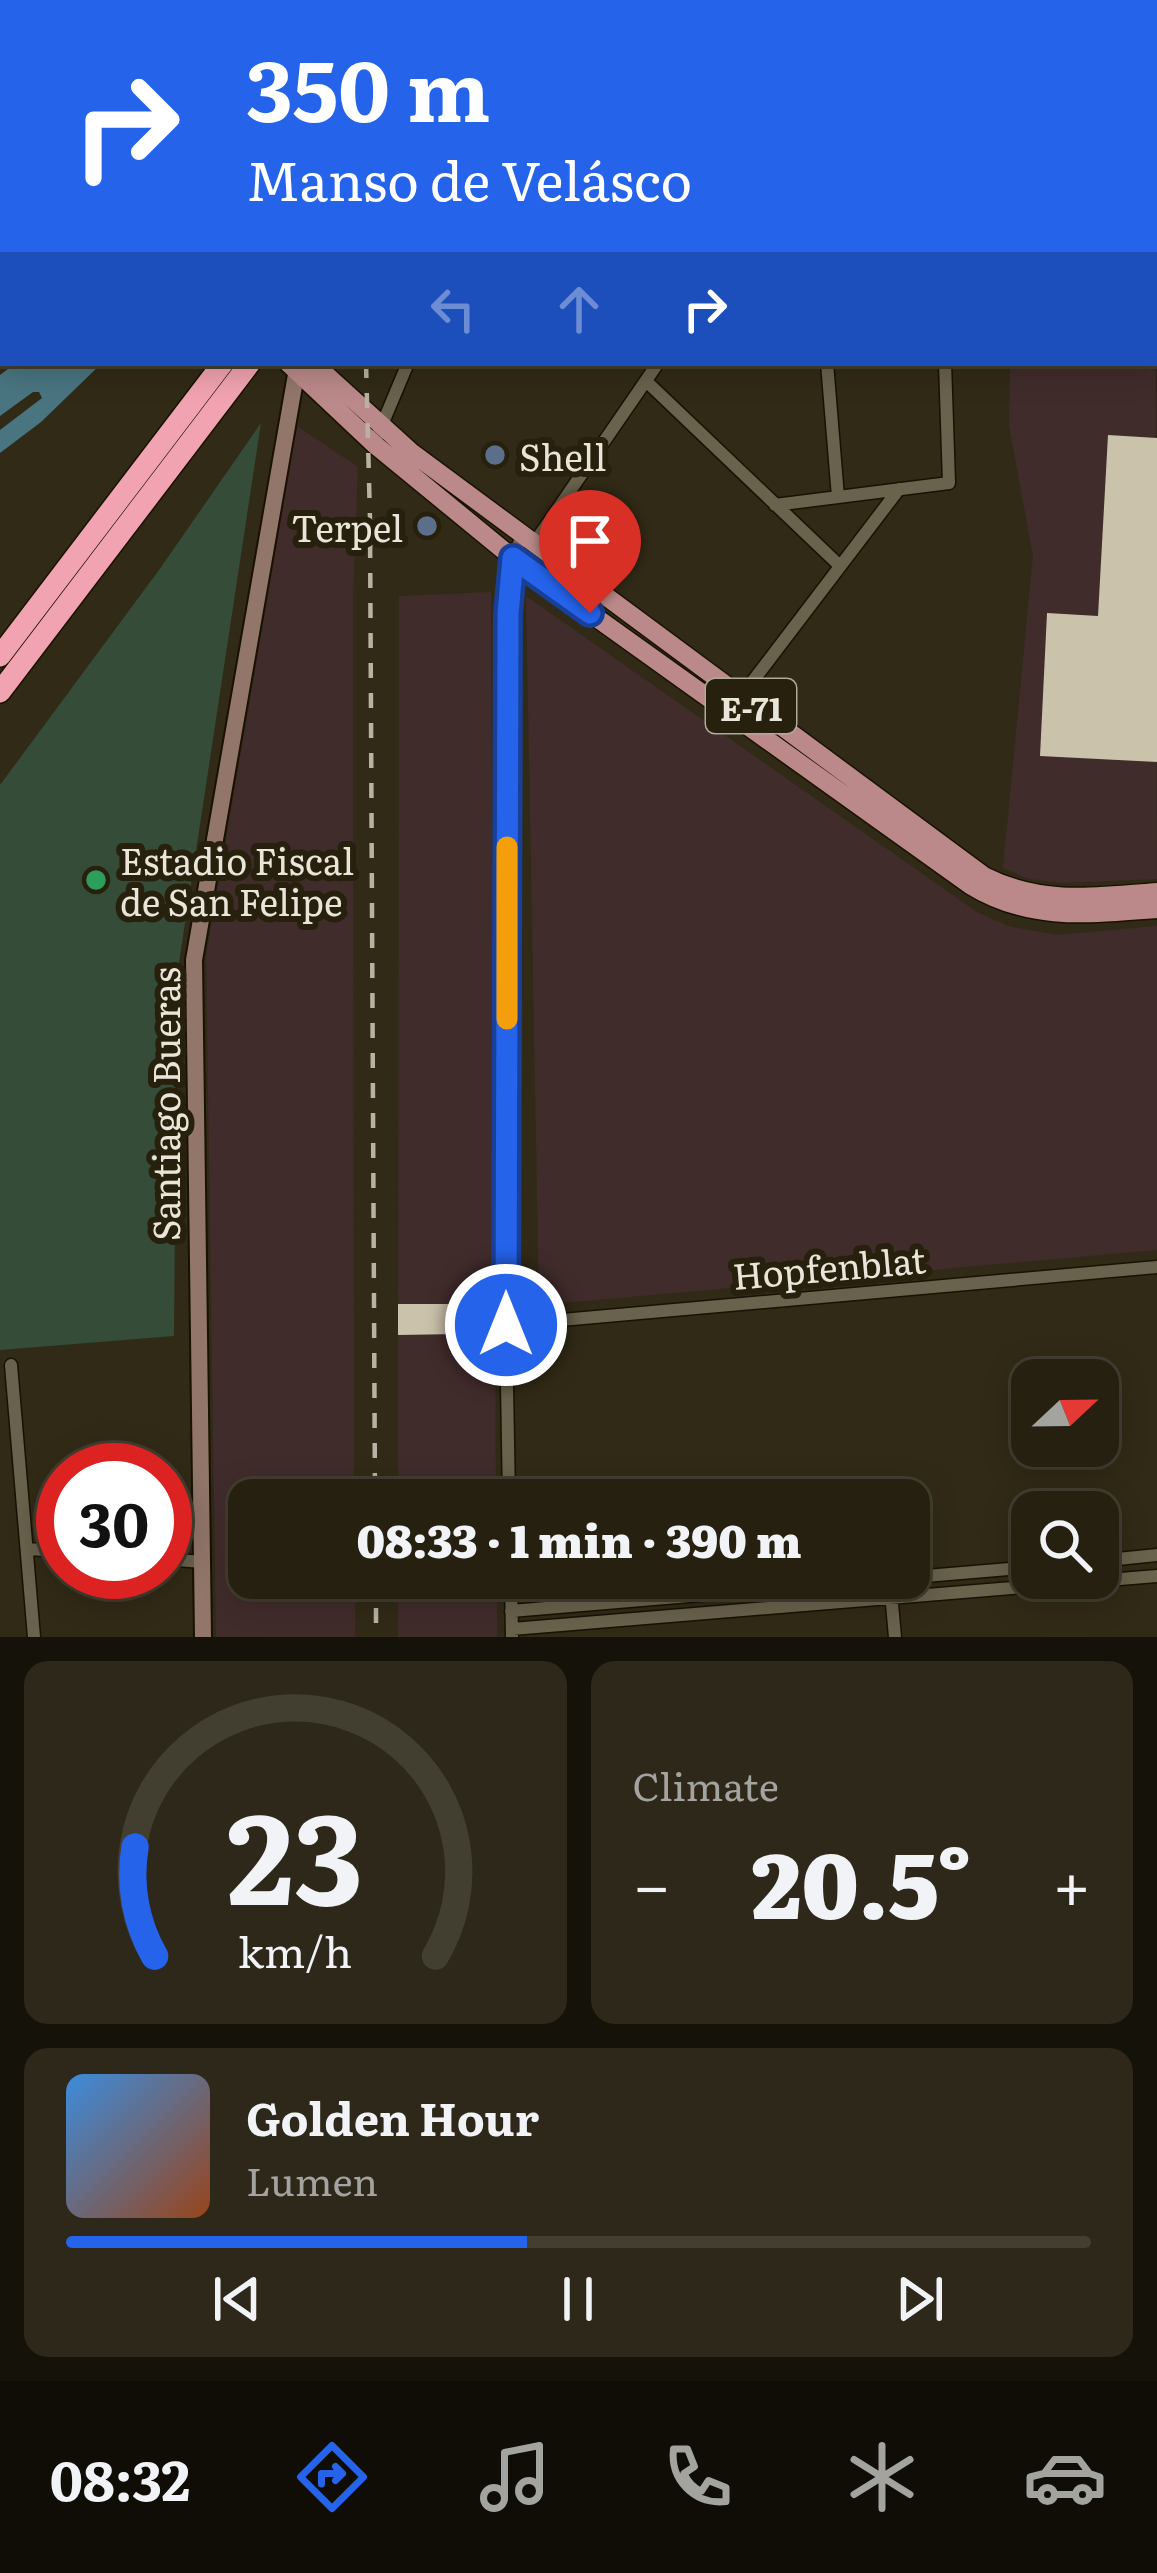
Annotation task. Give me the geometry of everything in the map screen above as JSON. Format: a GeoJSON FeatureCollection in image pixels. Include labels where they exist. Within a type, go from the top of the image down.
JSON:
{"type":"FeatureCollection","features":[{"type":"Feature","properties":{"kind":"highway"},"geometry":{"type":"LineString","coordinates":[[0,692],[222,366]]}},
{"type":"Feature","properties":{"kind":"highway"},"geometry":{"type":"LineString","coordinates":[[0,656],[247,366]]}},
{"type":"Feature","properties":{"kind":"main road","name":"E-71"},"geometry":{"type":"LineString","coordinates":[[300,366],[513,558],[985,894],[1017,908],[1049,914],[1157,909]]}},
{"type":"Feature","properties":{"kind":"main road","name":"E-71"},"geometry":{"type":"LineString","coordinates":[[377,434],[969,866],[1000,884],[1034,895],[1066,899],[1157,892]]}},
{"type":"Feature","properties":{"kind":"street","name":"Santiago Bueras"},"geometry":{"type":"LineString","coordinates":[[203,1637],[194,960],[300,366]]}},
{"type":"Feature","properties":{"kind":"street"},"geometry":{"type":"LineString","coordinates":[[377,434],[407,366]]}},
{"type":"Feature","properties":{"kind":"street"},"geometry":{"type":"LineString","coordinates":[[509,1479],[508,638],[513,558],[656,366]]}},
{"type":"Feature","properties":{"kind":"street"},"geometry":{"type":"LineString","coordinates":[[827,366],[838,497]]}},
{"type":"Feature","properties":{"kind":"street"},"geometry":{"type":"LineString","coordinates":[[775,505],[949,483],[945,366]]}},
{"type":"Feature","properties":{"kind":"street"},"geometry":{"type":"LineString","coordinates":[[646,381],[840,566]]}},
{"type":"Feature","properties":{"kind":"street"},"geometry":{"type":"LineString","coordinates":[[740,698],[899,489]]}},
{"type":"Feature","properties":{"kind":"street","name":"Hopfenblat"},"geometry":{"type":"LineString","coordinates":[[506,1325],[1157,1267]]}},
{"type":"Feature","properties":{"kind":"street"},"geometry":{"type":"LineString","coordinates":[[11,1365],[34,1637]]}},
{"type":"Feature","properties":{"kind":"street"},"geometry":{"type":"LineString","coordinates":[[27,1549],[36,1550]]}},
{"type":"Feature","properties":{"kind":"street"},"geometry":{"type":"LineString","coordinates":[[1119,1560],[1157,1555]]}},
{"type":"Feature","properties":{"kind":"street"},"geometry":{"type":"LineString","coordinates":[[192,1561],[202,1562]]}},
{"type":"Feature","properties":{"kind":"street"},"geometry":{"type":"LineString","coordinates":[[930,1576],[1011,1569]]}},
{"type":"Feature","properties":{"kind":"street"},"geometry":{"type":"LineString","coordinates":[[511,1599],[512,1633],[1157,1576]]}},
{"type":"Feature","properties":{"kind":"street"},"geometry":{"type":"LineString","coordinates":[[511,1610],[650,1599]]}},
{"type":"Feature","properties":{"kind":"street"},"geometry":{"type":"LineString","coordinates":[[892,1600],[896,1637]]}},
{"type":"Feature","properties":{"kind":"shaded area"},"geometry":{"type":"Polygon","coordinates":[[[1010,366],[1155,366],[1157,879],[1063,883],[1029,879],[1003,868],[1033,556],[1009,426],[1010,366]]]}},
{"type":"Feature","properties":{"kind":"shaded area"},"geometry":{"type":"Polygon","coordinates":[[[297,426],[358,467],[353,601],[354,1479],[228,1479],[228,1599],[355,1599],[355,1637],[216,1637],[206,956],[297,426]]]}},
{"type":"Feature","properties":{"kind":"shaded area"},"geometry":{"type":"Polygon","coordinates":[[[491,592],[496,1479],[398,1479],[399,596],[491,592]]]}},
{"type":"Feature","properties":{"kind":"shaded area"},"geometry":{"type":"Polygon","coordinates":[[[526,596],[977,912],[1008,926],[1056,935],[1157,926],[1157,1250],[539,1305],[526,596]]]}},
{"type":"Feature","properties":{"kind":"shaded area"},"geometry":{"type":"Polygon","coordinates":[[[398,1599],[497,1599],[497,1637],[398,1637],[398,1599]]]}},
{"type":"Feature","properties":{"kind":"green space","name":"Estadio Fiscal de San Felipe"},"geometry":{"type":"Polygon","coordinates":[[[261,423],[177,976],[174,1336],[0,1350],[0,785],[261,423]]]}},
{"type":"Feature","properties":{"kind":"water"},"geometry":{"type":"Polygon","coordinates":[[[12,366],[99,366],[41,422],[0,453],[0,430],[42,398],[33,392],[0,416],[0,375],[12,366]]]}},
{"type":"Feature","properties":{"kind":"building"},"geometry":{"type":"Polygon","coordinates":[[[1108,435],[1157,438],[1157,762],[1040,756],[1047,613],[1098,616],[1108,435]]]}},
{"type":"Feature","properties":{"kind":"building"},"geometry":{"type":"Polygon","coordinates":[[[398,1304],[461,1304],[460,1334],[398,1335],[398,1304]]]}},
{"type":"Feature","properties":{"kind":"railway"},"geometry":{"type":"LineString","coordinates":[[366,366],[375,1479]]}},
{"type":"Feature","properties":{"kind":"railway"},"geometry":{"type":"LineString","coordinates":[[376,1599],[376,1637]]}},
{"type":"Feature","properties":{"kind":"slow traffic"},"geometry":{"type":"LineString","coordinates":[[507,847],[507,1019]]}},
{"type":"Feature","properties":{"kind":"place","name":"Shell"},"geometry":{"type":"Point","coordinates":[495,455]}},
{"type":"Feature","properties":{"kind":"place","name":"Terpel"},"geometry":{"type":"Point","coordinates":[427,526]}},
{"type":"Feature","properties":{"kind":"place","name":"Estadio Fiscal de San Felipe"},"geometry":{"type":"Point","coordinates":[96,880]}},
{"type":"Feature","properties":{"kind":"route"},"geometry":{"type":"LineString","coordinates":[[506,1325],[508,614],[513,558],[590,613]]}}]}
